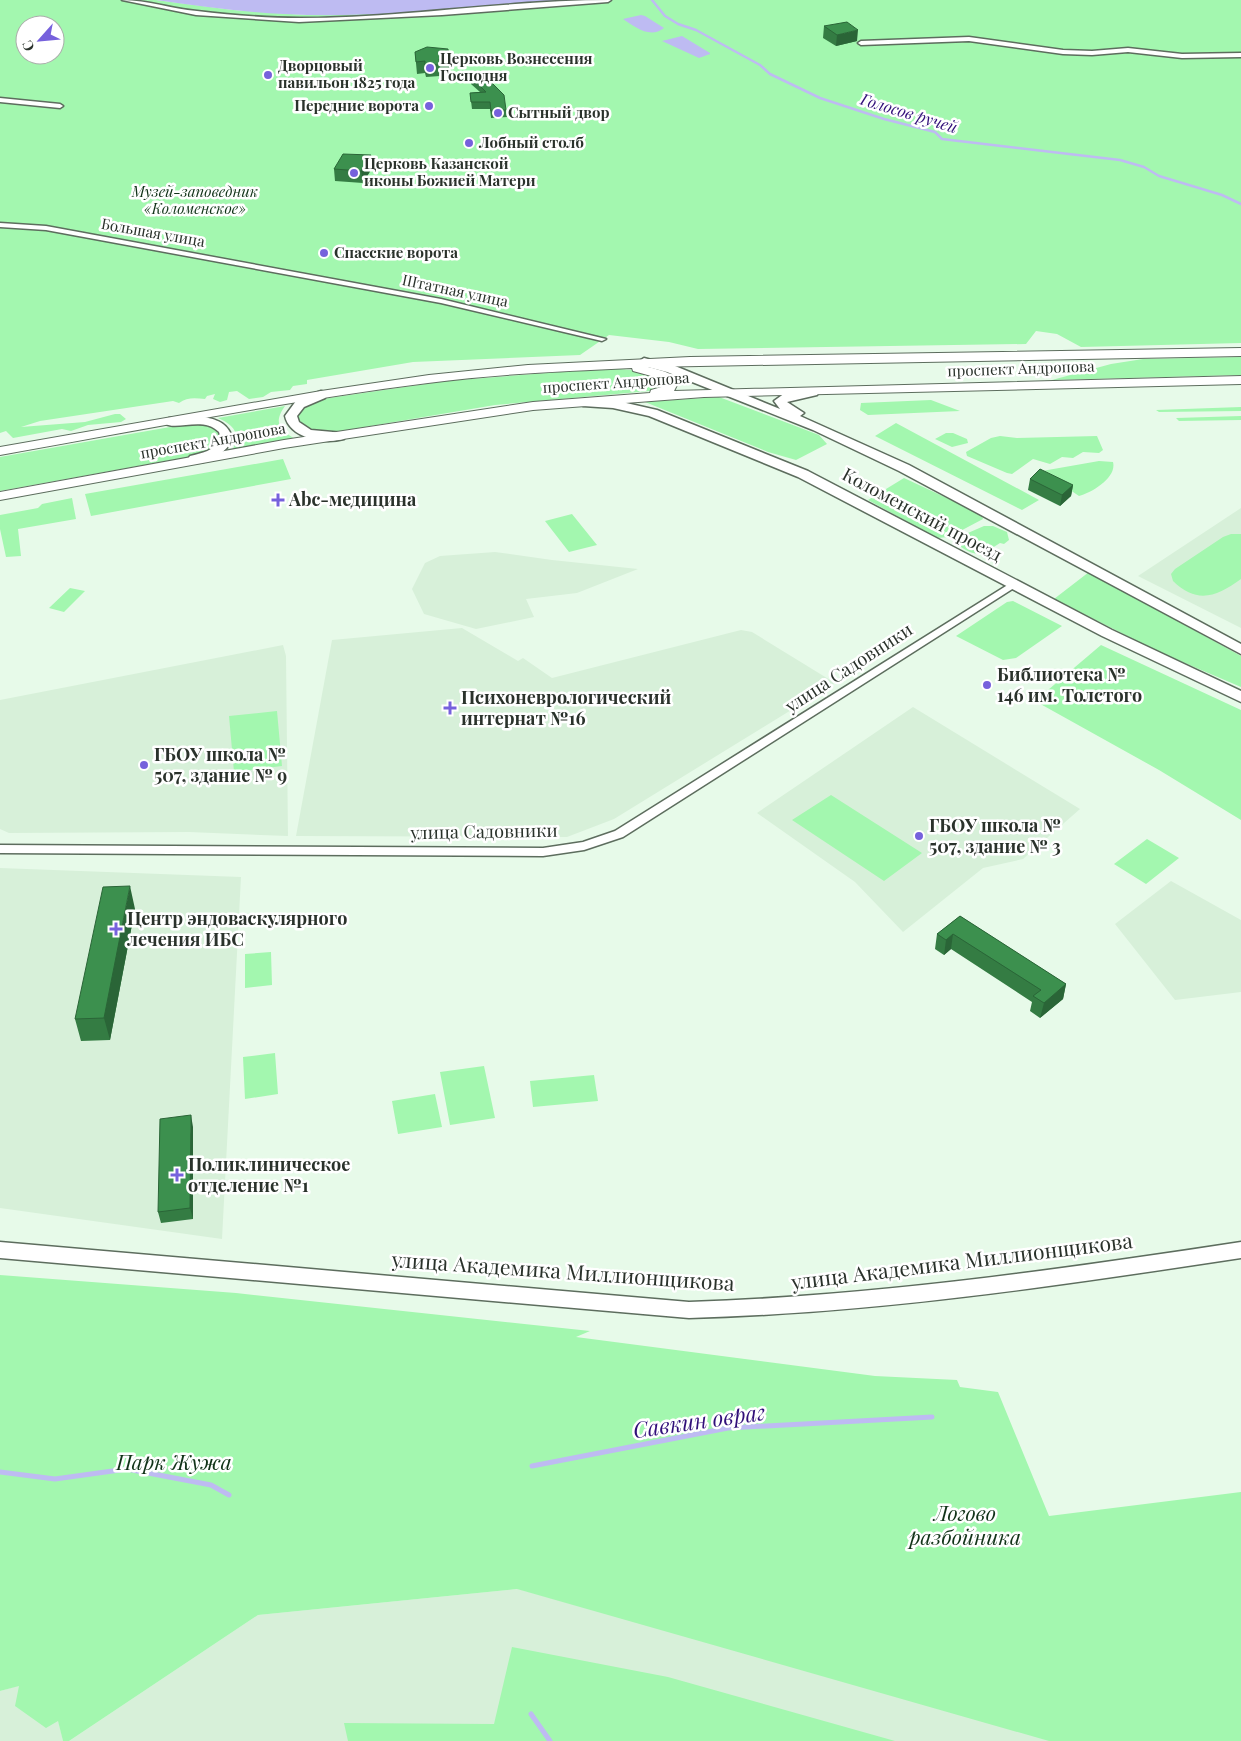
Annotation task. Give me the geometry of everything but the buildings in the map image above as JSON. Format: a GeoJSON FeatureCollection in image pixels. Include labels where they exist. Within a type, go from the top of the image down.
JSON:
{"type":"FeatureCollection","features":[{"type":"Feature","properties":{"kind":"main road","name":"проспект Андропова"},"geometry":{"type":"LineString","coordinates":[[0,451],[321,395],[440,378],[616,363],[1241,352]]}},
{"type":"Feature","properties":{"kind":"main road"},"geometry":{"type":"LineString","coordinates":[[644,362],[672,369],[728,394]]}},
{"type":"Feature","properties":{"kind":"main road"},"geometry":{"type":"LineString","coordinates":[[616,363],[660,374],[673,381],[673,386],[667,390],[641,397]]}},
{"type":"Feature","properties":{"kind":"main road","name":"проспект Андропова"},"geometry":{"type":"LineString","coordinates":[[0,496],[340,436],[499,410],[573,402],[728,394],[1241,380]]}},
{"type":"Feature","properties":{"kind":"main road"},"geometry":{"type":"LineString","coordinates":[[813,392],[789,396],[780,401],[785,407],[830,428],[833,434]]}},
{"type":"Feature","properties":{"kind":"main road","name":"Коломенский проезд"},"geometry":{"type":"LineString","coordinates":[[728,394],[833,434],[904,468],[1241,650]]}},
{"type":"Feature","properties":{"kind":"main road"},"geometry":{"type":"LineString","coordinates":[[321,395],[297,407],[291,416],[292,423],[298,429],[310,434],[340,436]]}},
{"type":"Feature","properties":{"kind":"main road","name":"Коломенский проезд"},"geometry":{"type":"LineString","coordinates":[[573,402],[613,404],[653,413],[804,474],[1014,584],[1241,698]]}},
{"type":"Feature","properties":{"kind":"main road"},"geometry":{"type":"LineString","coordinates":[[163,422],[202,420],[217,425],[224,430],[227,440],[220,449],[212,454],[187,462]]}},
{"type":"Feature","properties":{"kind":"main road","name":"улица Академика Миллионщикова"},"geometry":{"type":"LineString","coordinates":[[0,1250],[689,1310],[762,1309],[865,1301],[1241,1250]]}},
{"type":"Feature","properties":{"kind":"street"},"geometry":{"type":"LineString","coordinates":[[125,0],[196,13],[299,20],[442,13],[608,0]]}},
{"type":"Feature","properties":{"kind":"street"},"geometry":{"type":"LineString","coordinates":[[861,43],[969,39],[1063,52],[1128,50],[1182,56],[1241,55]]}},
{"type":"Feature","properties":{"kind":"street"},"geometry":{"type":"LineString","coordinates":[[0,100],[60,106]]}},
{"type":"Feature","properties":{"kind":"street","name":"Большая улица"},"geometry":{"type":"LineString","coordinates":[[0,225],[46,228],[301,274]]}},
{"type":"Feature","properties":{"kind":"street","name":"Штатная улица"},"geometry":{"type":"LineString","coordinates":[[301,274],[441,301],[602,340]]}},
{"type":"Feature","properties":{"kind":"street","name":"улица Садовники"},"geometry":{"type":"LineString","coordinates":[[0,849],[543,852],[584,846],[619,834],[1014,584]]}},
{"type":"Feature","properties":{"kind":"shaded area"},"geometry":{"type":"Polygon","coordinates":[[[1241,508],[1241,628],[1138,576],[1241,508]]]}},
{"type":"Feature","properties":{"kind":"shaded area"},"geometry":{"type":"Polygon","coordinates":[[[495,552],[638,569],[577,593],[526,599],[534,617],[476,629],[424,614],[412,589],[425,563],[440,556],[495,552]]]}},
{"type":"Feature","properties":{"kind":"shaded area","name":"Психоневрологический интернат №16"},"geometry":{"type":"Polygon","coordinates":[[[462,628],[518,661],[523,658],[552,678],[741,630],[752,632],[835,683],[614,819],[567,837],[296,836],[332,640],[462,628]]]}},
{"type":"Feature","properties":{"kind":"shaded area","name":"ГБОУ школа № 507, здание № 9"},"geometry":{"type":"Polygon","coordinates":[[[283,645],[286,656],[288,836],[189,832],[9,833],[0,829],[0,700],[283,645]]]}},
{"type":"Feature","properties":{"kind":"shaded area","name":"ГБОУ школа № 507, здание № 3"},"geometry":{"type":"Polygon","coordinates":[[[913,707],[1080,809],[1023,859],[983,868],[903,932],[855,882],[757,813],[913,707]]]}},
{"type":"Feature","properties":{"kind":"shaded area"},"geometry":{"type":"Polygon","coordinates":[[[0,868],[241,877],[222,1239],[0,1208],[0,868]]]}},
{"type":"Feature","properties":{"kind":"shaded area"},"geometry":{"type":"Polygon","coordinates":[[[1171,881],[1241,920],[1241,992],[1175,1000],[1115,924],[1171,881]]]}},
{"type":"Feature","properties":{"kind":"shaded area"},"geometry":{"type":"Polygon","coordinates":[[[518,1589],[1067,1741],[69,1741],[258,1615],[518,1589]]]}},
{"type":"Feature","properties":{"kind":"shaded area"},"geometry":{"type":"Polygon","coordinates":[[[48,1677],[63,1741],[0,1741],[0,1691],[48,1677]]]}},
{"type":"Feature","properties":{"kind":"green space","name":"Музей-заповедник «Коломенское»"},"geometry":{"type":"Polygon","coordinates":[[[0,0],[156,0],[233,10],[306,15],[411,12],[566,0],[1241,0],[1241,343],[1081,347],[1057,334],[1036,331],[1026,344],[698,349],[669,342],[609,335],[580,355],[413,362],[307,380],[307,384],[293,386],[290,390],[271,392],[263,397],[249,399],[237,391],[229,392],[227,400],[220,402],[213,399],[215,394],[207,396],[205,399],[191,398],[179,403],[173,401],[40,421],[21,427],[85,422],[115,414],[120,414],[126,419],[121,422],[88,425],[71,431],[62,429],[13,438],[6,431],[0,433],[0,0]]]}},
{"type":"Feature","properties":{"kind":"green space"},"geometry":{"type":"Polygon","coordinates":[[[1241,357],[1241,375],[1052,380],[1111,364],[1143,359],[1241,357]]]}},
{"type":"Feature","properties":{"kind":"green space"},"geometry":{"type":"Polygon","coordinates":[[[611,368],[640,371],[664,379],[668,385],[662,389],[650,391],[495,405],[329,433],[310,430],[302,425],[296,417],[306,406],[329,398],[446,381],[611,368]]]}},
{"type":"Feature","properties":{"kind":"green space"},"geometry":{"type":"Polygon","coordinates":[[[719,397],[819,435],[827,444],[796,460],[768,452],[645,402],[719,397]]]}},
{"type":"Feature","properties":{"kind":"green space"},"geometry":{"type":"Polygon","coordinates":[[[931,400],[960,411],[868,415],[860,410],[861,403],[931,400]]]}},
{"type":"Feature","properties":{"kind":"green space"},"geometry":{"type":"Polygon","coordinates":[[[285,406],[279,418],[280,426],[297,440],[232,450],[236,434],[228,423],[218,418],[285,406]]]}},
{"type":"Feature","properties":{"kind":"green space"},"geometry":{"type":"Polygon","coordinates":[[[1241,407],[1241,411],[1159,412],[1156,410],[1241,407]]]}},
{"type":"Feature","properties":{"kind":"green space"},"geometry":{"type":"Polygon","coordinates":[[[1241,416],[1241,420],[1179,421],[1176,418],[1241,416]]]}},
{"type":"Feature","properties":{"kind":"green space"},"geometry":{"type":"Polygon","coordinates":[[[896,423],[1039,500],[1022,510],[875,436],[896,423]]]}},
{"type":"Feature","properties":{"kind":"green space"},"geometry":{"type":"Polygon","coordinates":[[[187,424],[200,424],[213,428],[220,433],[220,441],[216,447],[199,455],[0,491],[0,457],[187,424]]]}},
{"type":"Feature","properties":{"kind":"green space"},"geometry":{"type":"Polygon","coordinates":[[[946,433],[953,433],[967,439],[968,443],[952,447],[935,439],[946,433]]]}},
{"type":"Feature","properties":{"kind":"green space"},"geometry":{"type":"Polygon","coordinates":[[[1000,436],[1017,438],[1097,436],[1103,450],[1099,453],[1083,452],[1073,458],[1062,457],[1050,464],[1033,459],[1012,474],[967,456],[966,452],[991,438],[1000,436]]]}},
{"type":"Feature","properties":{"kind":"green space"},"geometry":{"type":"Polygon","coordinates":[[[283,459],[291,479],[91,516],[85,494],[283,459]]]}},
{"type":"Feature","properties":{"kind":"green space"},"geometry":{"type":"Polygon","coordinates":[[[1099,461],[1113,462],[1111,473],[1103,483],[1079,496],[1042,471],[1099,461]]]}},
{"type":"Feature","properties":{"kind":"green space"},"geometry":{"type":"Polygon","coordinates":[[[904,478],[981,514],[983,519],[949,537],[937,538],[868,500],[904,478]]]}},
{"type":"Feature","properties":{"kind":"green space"},"geometry":{"type":"Polygon","coordinates":[[[72,498],[76,519],[18,529],[21,556],[6,557],[0,529],[0,515],[38,508],[42,504],[72,498]]]}},
{"type":"Feature","properties":{"kind":"green space"},"geometry":{"type":"Polygon","coordinates":[[[572,514],[597,545],[569,552],[545,521],[572,514]]]}},
{"type":"Feature","properties":{"kind":"green space"},"geometry":{"type":"Polygon","coordinates":[[[984,526],[993,526],[1007,532],[1009,540],[989,550],[991,552],[983,554],[972,553],[961,547],[959,539],[961,536],[984,526]]]}},
{"type":"Feature","properties":{"kind":"green space"},"geometry":{"type":"Polygon","coordinates":[[[1231,534],[1241,534],[1241,579],[1224,590],[1207,595],[1191,593],[1182,589],[1173,581],[1171,574],[1175,569],[1223,537],[1231,534]]]}},
{"type":"Feature","properties":{"kind":"green space"},"geometry":{"type":"Polygon","coordinates":[[[1089,572],[1241,656],[1241,687],[1159,652],[1054,599],[1089,572]]]}},
{"type":"Feature","properties":{"kind":"green space"},"geometry":{"type":"Polygon","coordinates":[[[70,588],[85,591],[64,612],[49,608],[70,588]]]}},
{"type":"Feature","properties":{"kind":"green space"},"geometry":{"type":"Polygon","coordinates":[[[1013,601],[1062,626],[1016,658],[1003,660],[956,636],[1007,602],[1013,601]]]}},
{"type":"Feature","properties":{"kind":"green space"},"geometry":{"type":"Polygon","coordinates":[[[1101,645],[1241,710],[1241,820],[1159,770],[1035,701],[1101,645]]]}},
{"type":"Feature","properties":{"kind":"green space"},"geometry":{"type":"Polygon","coordinates":[[[277,711],[282,766],[234,772],[229,716],[277,711]]]}},
{"type":"Feature","properties":{"kind":"green space"},"geometry":{"type":"Polygon","coordinates":[[[831,795],[922,853],[884,881],[792,820],[831,795]]]}},
{"type":"Feature","properties":{"kind":"green space"},"geometry":{"type":"Polygon","coordinates":[[[1147,839],[1179,858],[1146,884],[1114,864],[1147,839]]]}},
{"type":"Feature","properties":{"kind":"green space"},"geometry":{"type":"Polygon","coordinates":[[[271,952],[272,985],[245,988],[245,954],[271,952]]]}},
{"type":"Feature","properties":{"kind":"green space"},"geometry":{"type":"Polygon","coordinates":[[[275,1053],[278,1094],[245,1099],[243,1057],[275,1053]]]}},
{"type":"Feature","properties":{"kind":"green space"},"geometry":{"type":"Polygon","coordinates":[[[484,1066],[495,1118],[450,1125],[440,1072],[484,1066]]]}},
{"type":"Feature","properties":{"kind":"green space"},"geometry":{"type":"Polygon","coordinates":[[[594,1075],[598,1101],[533,1107],[530,1081],[594,1075]]]}},
{"type":"Feature","properties":{"kind":"green space"},"geometry":{"type":"Polygon","coordinates":[[[435,1094],[442,1127],[398,1134],[392,1101],[435,1094]]]}},
{"type":"Feature","properties":{"kind":"green space","name":"Парк Жужа"},"geometry":{"type":"Polygon","coordinates":[[[0,1275],[236,1293],[590,1331],[576,1337],[875,1376],[957,1380],[960,1387],[998,1392],[1049,1516],[1241,1492],[1241,1741],[1049,1741],[517,1589],[258,1615],[69,1741],[63,1741],[58,1721],[46,1728],[15,1706],[19,1686],[0,1691],[0,1275]]]}},
{"type":"Feature","properties":{"kind":"green space"},"geometry":{"type":"Polygon","coordinates":[[[512,1647],[668,1677],[895,1741],[348,1741],[344,1723],[494,1724],[512,1647]]]}},
{"type":"Feature","properties":{"kind":"water"},"geometry":{"type":"Polygon","coordinates":[[[156,0],[566,0],[425,12],[319,15],[252,12],[156,0]]]}},
{"type":"Feature","properties":{"kind":"water"},"geometry":{"type":"Polygon","coordinates":[[[641,15],[664,28],[653,32],[643,31],[623,19],[641,15]]]}},
{"type":"Feature","properties":{"kind":"water"},"geometry":{"type":"Polygon","coordinates":[[[682,36],[710,54],[699,58],[662,41],[682,36]]]}},
{"type":"Feature","properties":{"kind":"waterway","name":"Голосов ручей"},"geometry":{"type":"LineString","coordinates":[[652,0],[665,16],[678,24],[696,30],[760,65],[770,74],[820,98],[884,119],[935,132],[942,139],[1120,160],[1144,167],[1159,176],[1222,195],[1241,204]]}},
{"type":"Feature","properties":{"kind":"waterway","name":"Савкин овраг"},"geometry":{"type":"LineString","coordinates":[[532,1466],[728,1428],[932,1417]]}},
{"type":"Feature","properties":{"kind":"waterway"},"geometry":{"type":"LineString","coordinates":[[0,1472],[55,1479],[127,1469],[211,1485],[229,1495]]}},
{"type":"Feature","properties":{"kind":"waterway"},"geometry":{"type":"LineString","coordinates":[[531,1714],[550,1741]]}},
{"type":"Feature","properties":{"kind":"place","name":"Церковь Вознесения Господня"},"geometry":{"type":"Point","coordinates":[430,68]}},
{"type":"Feature","properties":{"kind":"place","name":"Дворцовый павильон 1825 года"},"geometry":{"type":"Point","coordinates":[268,75]}},
{"type":"Feature","properties":{"kind":"place","name":"Передние ворота"},"geometry":{"type":"Point","coordinates":[429,106]}},
{"type":"Feature","properties":{"kind":"place","name":"Сытный двор"},"geometry":{"type":"Point","coordinates":[498,113]}},
{"type":"Feature","properties":{"kind":"place","name":"Лобный столб"},"geometry":{"type":"Point","coordinates":[469,143]}},
{"type":"Feature","properties":{"kind":"place","name":"Церковь Казанской иконы Божией Матери"},"geometry":{"type":"Point","coordinates":[354,173]}},
{"type":"Feature","properties":{"kind":"place","name":"Спасские ворота"},"geometry":{"type":"Point","coordinates":[324,253]}},
{"type":"Feature","properties":{"kind":"place","name":"Abc-медицина"},"geometry":{"type":"Point","coordinates":[278,500]}},
{"type":"Feature","properties":{"kind":"place","name":"Библиотека № 146 им. Толстого"},"geometry":{"type":"Point","coordinates":[987,685]}},
{"type":"Feature","properties":{"kind":"place","name":"Психоневрологический интернат №16"},"geometry":{"type":"Point","coordinates":[450,708]}},
{"type":"Feature","properties":{"kind":"place","name":"ГБОУ школа № 507, здание № 9"},"geometry":{"type":"Point","coordinates":[144,765]}},
{"type":"Feature","properties":{"kind":"place","name":"ГБОУ школа № 507, здание № 3"},"geometry":{"type":"Point","coordinates":[919,836]}},
{"type":"Feature","properties":{"kind":"place","name":"Центр эндоваскулярного лечения ИБС"},"geometry":{"type":"Point","coordinates":[116,929]}},
{"type":"Feature","properties":{"kind":"place","name":"Поликлиническое отделение №1"},"geometry":{"type":"Point","coordinates":[177,1175]}},
{"type":"Feature","properties":{"kind":"park label","name":"Логово разбойника"},"geometry":{"type":"Point","coordinates":[965,1526]}}]}
